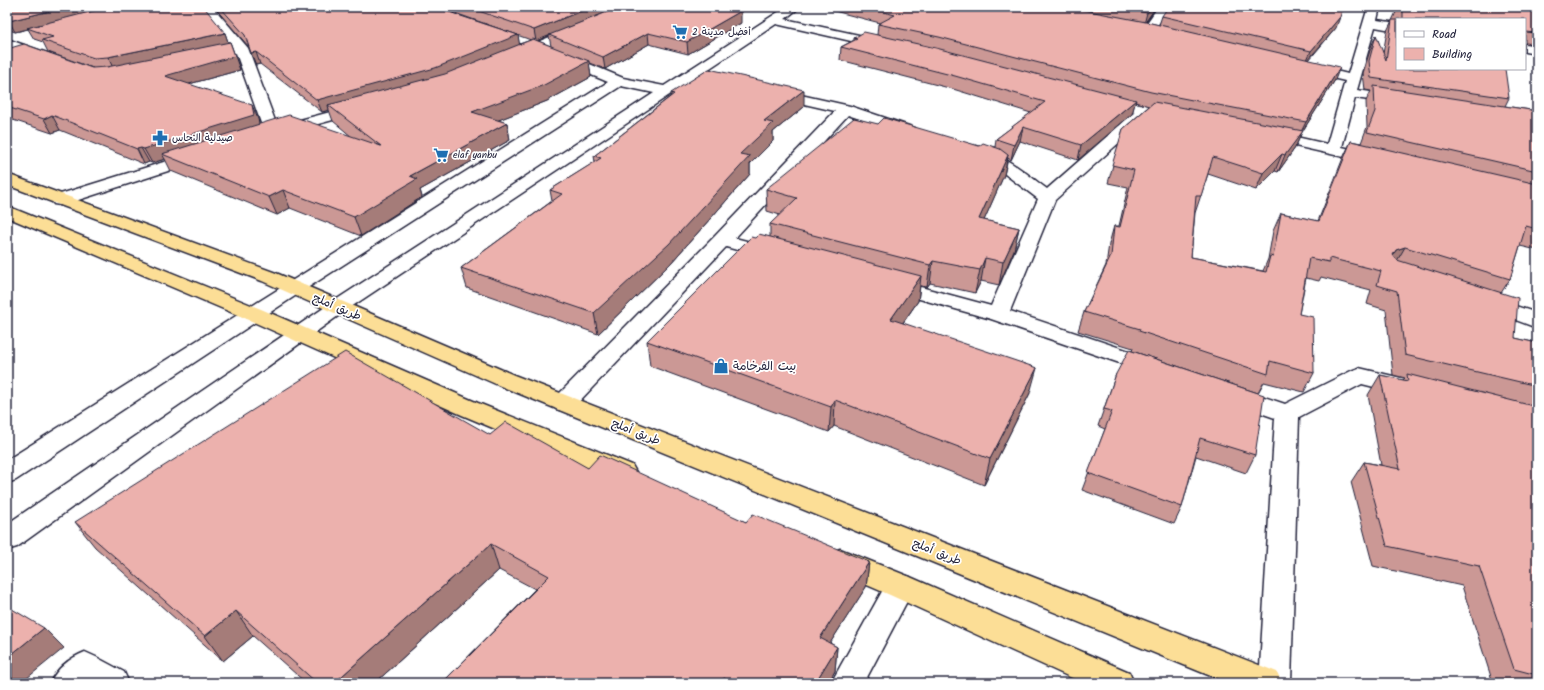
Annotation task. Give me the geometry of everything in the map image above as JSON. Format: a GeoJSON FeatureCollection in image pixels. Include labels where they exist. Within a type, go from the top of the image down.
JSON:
{"type":"FeatureCollection","features":[{"type":"Feature","properties":{"kind":"highway","name":"طريق أملج"},"geometry":{"type":"LineString","coordinates":[[7,179],[269,277],[506,380],[1266,683]]}},
{"type":"Feature","properties":{"kind":"highway"},"geometry":{"type":"LineString","coordinates":[[7,211],[254,314],[470,410],[645,481]]}},
{"type":"Feature","properties":{"kind":"highway"},"geometry":{"type":"LineString","coordinates":[[820,553],[900,586],[1118,683]]}},
{"type":"Feature","properties":{"kind":"street"},"geometry":{"type":"LineString","coordinates":[[207,7],[240,48],[269,123],[269,133]]}},
{"type":"Feature","properties":{"kind":"street"},"geometry":{"type":"LineString","coordinates":[[508,59],[633,7]]}},
{"type":"Feature","properties":{"kind":"street"},"geometry":{"type":"LineString","coordinates":[[7,539],[338,307],[794,7]]}},
{"type":"Feature","properties":{"kind":"street"},"geometry":{"type":"LineString","coordinates":[[1148,30],[1164,7]]}},
{"type":"Feature","properties":{"kind":"street"},"geometry":{"type":"LineString","coordinates":[[1333,149],[1374,7]]}},
{"type":"Feature","properties":{"kind":"street"},"geometry":{"type":"LineString","coordinates":[[774,20],[898,47]]}},
{"type":"Feature","properties":{"kind":"street"},"geometry":{"type":"LineString","coordinates":[[1370,22],[1396,27]]}},
{"type":"Feature","properties":{"kind":"street"},"geometry":{"type":"LineString","coordinates":[[1132,26],[1163,33]]}},
{"type":"Feature","properties":{"kind":"street"},"geometry":{"type":"LineString","coordinates":[[7,42],[22,36]]}},
{"type":"Feature","properties":{"kind":"street"},"geometry":{"type":"LineString","coordinates":[[7,42],[57,61]]}},
{"type":"Feature","properties":{"kind":"street"},"geometry":{"type":"LineString","coordinates":[[521,42],[619,81],[667,91]]}},
{"type":"Feature","properties":{"kind":"street"},"geometry":{"type":"LineString","coordinates":[[196,58],[240,48]]}},
{"type":"Feature","properties":{"kind":"street"},"geometry":{"type":"LineString","coordinates":[[1526,48],[1537,50]]}},
{"type":"Feature","properties":{"kind":"street"},"geometry":{"type":"LineString","coordinates":[[1292,64],[1351,86],[1412,103]]}},
{"type":"Feature","properties":{"kind":"street"},"geometry":{"type":"LineString","coordinates":[[691,75],[714,80]]}},
{"type":"Feature","properties":{"kind":"street"},"geometry":{"type":"LineString","coordinates":[[7,473],[619,81]]}},
{"type":"Feature","properties":{"kind":"street"},"geometry":{"type":"LineString","coordinates":[[760,90],[845,109],[920,135]]}},
{"type":"Feature","properties":{"kind":"street"},"geometry":{"type":"LineString","coordinates":[[1094,97],[1146,111],[1185,118]]}},
{"type":"Feature","properties":{"kind":"street"},"geometry":{"type":"LineString","coordinates":[[254,138],[376,104]]}},
{"type":"Feature","properties":{"kind":"street"},"geometry":{"type":"LineString","coordinates":[[564,403],[722,240],[845,109]]}},
{"type":"Feature","properties":{"kind":"street"},"geometry":{"type":"LineString","coordinates":[[998,314],[1047,198],[1146,111]]}},
{"type":"Feature","properties":{"kind":"street"},"geometry":{"type":"LineString","coordinates":[[1255,133],[1386,161]]}},
{"type":"Feature","properties":{"kind":"street"},"geometry":{"type":"LineString","coordinates":[[965,151],[1003,164],[1047,198]]}},
{"type":"Feature","properties":{"kind":"street"},"geometry":{"type":"LineString","coordinates":[[60,200],[210,152]]}},
{"type":"Feature","properties":{"kind":"street"},"geometry":{"type":"LineString","coordinates":[[722,240],[791,258]]}},
{"type":"Feature","properties":{"kind":"street"},"geometry":{"type":"LineString","coordinates":[[876,281],[998,314],[1169,372]]}},
{"type":"Feature","properties":{"kind":"street"},"geometry":{"type":"LineString","coordinates":[[1468,297],[1513,311],[1537,321]]}},
{"type":"Feature","properties":{"kind":"street"},"geometry":{"type":"LineString","coordinates":[[1213,388],[1287,413],[1360,376],[1429,393]]}},
{"type":"Feature","properties":{"kind":"street"},"geometry":{"type":"LineString","coordinates":[[1275,683],[1287,413]]}},
{"type":"Feature","properties":{"kind":"street"},"geometry":{"type":"LineString","coordinates":[[847,683],[900,586]]}},
{"type":"Feature","properties":{"kind":"street"},"geometry":{"type":"LineString","coordinates":[[66,683],[85,667],[113,683]]}},
{"type":"Feature","properties":{"kind":"building"},"geometry":{"type":"Polygon","coordinates":[[[7,7],[66,7],[9,21],[7,20],[7,7]]]}},
{"type":"Feature","properties":{"kind":"building"},"geometry":{"type":"Polygon","coordinates":[[[109,7],[204,7],[225,33],[108,57],[94,58],[42,40],[53,37],[27,28],[109,7]]]}},
{"type":"Feature","properties":{"kind":"building"},"geometry":{"type":"Polygon","coordinates":[[[220,7],[434,7],[518,35],[435,68],[317,100],[256,52],[251,53],[245,35],[220,7]]]}},
{"type":"Feature","properties":{"kind":"building"},"geometry":{"type":"Polygon","coordinates":[[[467,7],[591,7],[534,30],[467,7]]]}},
{"type":"Feature","properties":{"kind":"building"},"geometry":{"type":"Polygon","coordinates":[[[620,7],[717,7],[741,11],[687,42],[648,33],[603,57],[549,35],[620,7]]]}},
{"type":"Feature","properties":{"kind":"building"},"geometry":{"type":"Polygon","coordinates":[[[865,7],[1068,7],[1151,23],[1340,67],[1306,122],[1151,92],[939,37],[878,24],[895,15],[865,7]]]}},
{"type":"Feature","properties":{"kind":"building"},"geometry":{"type":"Polygon","coordinates":[[[1116,7],[1152,7],[1147,13],[1116,7]]]}},
{"type":"Feature","properties":{"kind":"building"},"geometry":{"type":"Polygon","coordinates":[[[1168,7],[1343,7],[1340,17],[1311,51],[1162,16],[1168,7]]]}},
{"type":"Feature","properties":{"kind":"building"},"geometry":{"type":"Polygon","coordinates":[[[1399,7],[1537,7],[1537,33],[1526,32],[1526,18],[1403,18],[1403,11],[1397,10],[1399,7]]]}},
{"type":"Feature","properties":{"kind":"building"},"geometry":{"type":"Polygon","coordinates":[[[1392,20],[1396,20],[1396,70],[1505,70],[1509,98],[1371,78],[1369,61],[1376,35],[1386,60],[1392,20]]]}},
{"type":"Feature","properties":{"kind":"building"},"geometry":{"type":"Polygon","coordinates":[[[864,32],[936,48],[1136,100],[1081,145],[1023,127],[1014,145],[996,139],[1045,102],[955,76],[841,47],[857,39],[854,38],[864,32]]]}},
{"type":"Feature","properties":{"kind":"building"},"geometry":{"type":"Polygon","coordinates":[[[533,39],[589,61],[544,85],[472,112],[507,123],[410,176],[417,179],[354,217],[283,190],[269,197],[162,154],[289,115],[381,146],[328,105],[445,74],[533,39]]]}},
{"type":"Feature","properties":{"kind":"building"},"geometry":{"type":"Polygon","coordinates":[[[230,42],[235,56],[165,76],[252,105],[254,115],[144,149],[137,149],[52,115],[44,119],[7,107],[7,49],[24,44],[92,68],[107,67],[230,42]]]}},
{"type":"Feature","properties":{"kind":"building"},"geometry":{"type":"Polygon","coordinates":[[[709,69],[804,90],[764,121],[773,123],[740,154],[750,156],[669,244],[594,313],[461,268],[562,194],[550,190],[601,158],[594,156],[674,94],[671,93],[709,69]]]}},
{"type":"Feature","properties":{"kind":"building"},"geometry":{"type":"Polygon","coordinates":[[[1374,86],[1537,111],[1537,171],[1367,132],[1375,111],[1374,86]]]}},
{"type":"Feature","properties":{"kind":"building"},"geometry":{"type":"Polygon","coordinates":[[[1154,102],[1303,131],[1285,155],[1282,154],[1263,173],[1213,157],[1201,196],[1196,196],[1191,257],[1266,272],[1270,256],[1273,257],[1281,213],[1319,221],[1351,141],[1537,184],[1537,229],[1526,226],[1510,279],[1405,247],[1396,250],[1393,255],[1397,260],[1518,298],[1515,338],[1537,343],[1537,386],[1405,355],[1397,291],[1377,285],[1381,271],[1329,258],[1329,262],[1309,258],[1299,314],[1313,317],[1314,373],[1270,361],[1268,374],[1139,331],[1140,329],[1084,312],[1111,256],[1114,226],[1120,227],[1134,170],[1112,165],[1123,129],[1154,102]]]}},
{"type":"Feature","properties":{"kind":"building"},"geometry":{"type":"Polygon","coordinates":[[[854,118],[878,124],[884,118],[979,146],[983,143],[1000,149],[1008,155],[979,219],[1019,228],[1003,262],[985,258],[980,270],[933,261],[930,265],[770,224],[797,198],[766,189],[854,118]]]}},
{"type":"Feature","properties":{"kind":"building"},"geometry":{"type":"Polygon","coordinates":[[[759,234],[921,276],[891,319],[1037,368],[990,459],[835,400],[831,407],[647,341],[751,237],[755,238],[759,234]]]}},
{"type":"Feature","properties":{"kind":"building"},"geometry":{"type":"Polygon","coordinates":[[[1129,350],[1264,395],[1255,455],[1200,438],[1182,507],[1088,473],[1112,411],[1104,409],[1116,374],[1129,350]]]}},
{"type":"Feature","properties":{"kind":"building"},"geometry":{"type":"Polygon","coordinates":[[[345,352],[490,435],[506,422],[588,468],[600,455],[746,522],[753,514],[869,562],[820,638],[837,647],[815,683],[733,683],[724,678],[720,683],[442,683],[549,576],[491,544],[334,683],[317,683],[236,611],[205,636],[75,522],[345,352]]]}},
{"type":"Feature","properties":{"kind":"building"},"geometry":{"type":"Polygon","coordinates":[[[1407,374],[1537,407],[1537,675],[1514,669],[1479,566],[1387,546],[1364,462],[1400,469],[1380,375],[1408,381],[1407,374]]]}},
{"type":"Feature","properties":{"kind":"building"},"geometry":{"type":"Polygon","coordinates":[[[7,606],[44,628],[7,658],[7,606]]]}},
{"type":"Feature","properties":{"kind":"place","name":"2 أفضل مدينة"},"geometry":{"type":"Point","coordinates":[680,32]}},
{"type":"Feature","properties":{"kind":"place","name":"صيدلية النحاس"},"geometry":{"type":"Point","coordinates":[160,138]}},
{"type":"Feature","properties":{"kind":"place","name":"elaf yanbu"},"geometry":{"type":"Point","coordinates":[441,155]}},
{"type":"Feature","properties":{"kind":"place","name":"بيت الفرخامة"},"geometry":{"type":"Point","coordinates":[721,366]}}]}
